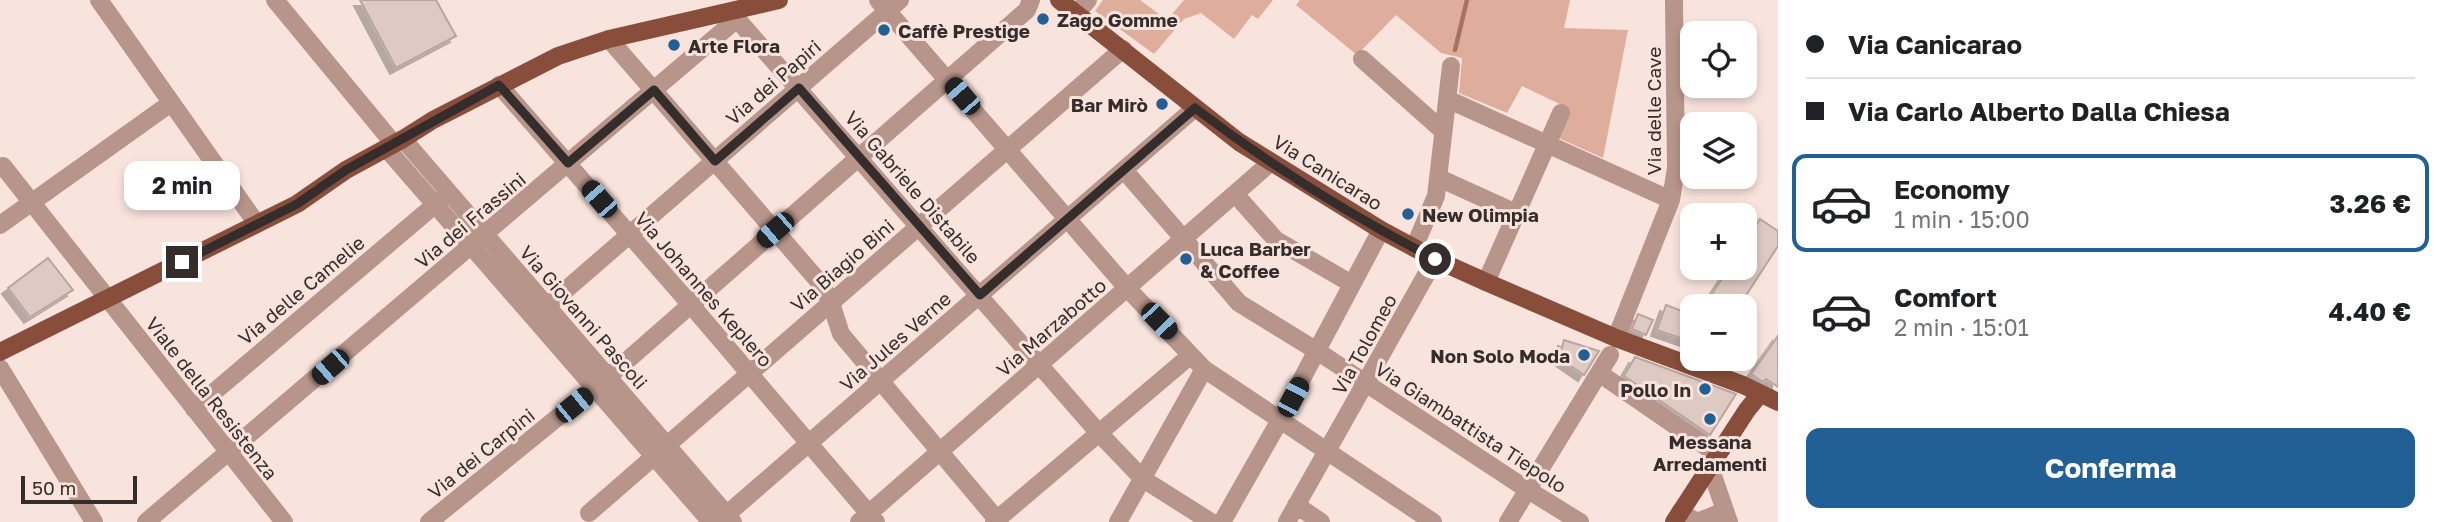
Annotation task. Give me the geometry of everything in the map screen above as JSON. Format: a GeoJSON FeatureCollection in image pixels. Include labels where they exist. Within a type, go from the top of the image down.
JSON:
{"type":"FeatureCollection","features":[{"type":"Feature","properties":{"kind":"main road"},"geometry":{"type":"LineString","coordinates":[[0,352],[297,204],[346,170],[433,120],[558,56],[609,39],[736,15],[779,0]]}},
{"type":"Feature","properties":{"kind":"main road","name":"Via Canicarao"},"geometry":{"type":"LineString","coordinates":[[1059,0],[1083,6],[1123,50],[1195,108],[1270,163],[1381,230],[1486,282],[1616,338],[1743,385],[1774,401]]}},
{"type":"Feature","properties":{"kind":"main road"},"geometry":{"type":"LineString","coordinates":[[1677,517],[1714,461],[1774,401]]}},
{"type":"Feature","properties":{"kind":"street"},"geometry":{"type":"LineString","coordinates":[[99,0],[257,224]]}},
{"type":"Feature","properties":{"kind":"street","name":"Via Giovanni Pascoli"},"geometry":{"type":"LineString","coordinates":[[275,0],[395,144],[722,520]]}},
{"type":"Feature","properties":{"kind":"street","name":"Via dei Carpini"},"geometry":{"type":"LineString","coordinates":[[429,522],[601,383],[691,305],[1027,10],[1031,0]]}},
{"type":"Feature","properties":{"kind":"street","name":"Via delle Cave"},"geometry":{"type":"LineString","coordinates":[[1616,338],[1671,200],[1676,168],[1674,0]]}},
{"type":"Feature","properties":{"kind":"street"},"geometry":{"type":"LineString","coordinates":[[889,4],[946,79],[1127,288],[1204,369],[1433,522]]}},
{"type":"Feature","properties":{"kind":"street","name":"Via dei Papiri"},"geometry":{"type":"LineString","coordinates":[[541,312],[799,88],[889,4]]}},
{"type":"Feature","properties":{"kind":"street","name":"Via Gabriele Distabile"},"geometry":{"type":"LineString","coordinates":[[736,15],[1098,432],[1143,479],[1211,522]]}},
{"type":"Feature","properties":{"kind":"street","name":"Via dei Frassini"},"geometry":{"type":"LineString","coordinates":[[146,522],[654,90],[736,15]]}},
{"type":"Feature","properties":{"kind":"street"},"geometry":{"type":"LineString","coordinates":[[609,39],[821,284],[831,303],[841,334],[997,521],[1191,355]]}},
{"type":"Feature","properties":{"kind":"street","name":"Via Biagio Bini"},"geometry":{"type":"LineString","coordinates":[[589,513],[1123,50]]}},
{"type":"Feature","properties":{"kind":"street"},"geometry":{"type":"LineString","coordinates":[[1362,59],[1443,131]]}},
{"type":"Feature","properties":{"kind":"street"},"geometry":{"type":"LineString","coordinates":[[1414,248],[1436,196],[1451,66]]}},
{"type":"Feature","properties":{"kind":"street","name":"Via Johannes Keplero"},"geometry":{"type":"LineString","coordinates":[[499,85],[750,374],[868,519]]}},
{"type":"Feature","properties":{"kind":"street"},"geometry":{"type":"LineString","coordinates":[[1447,99],[1671,200]]}},
{"type":"Feature","properties":{"kind":"street"},"geometry":{"type":"LineString","coordinates":[[0,225],[171,103]]}},
{"type":"Feature","properties":{"kind":"street","name":"Via Jules Verne"},"geometry":{"type":"LineString","coordinates":[[722,520],[1195,108]]}},
{"type":"Feature","properties":{"kind":"street"},"geometry":{"type":"LineString","coordinates":[[1486,282],[1561,113]]}},
{"type":"Feature","properties":{"kind":"street","name":"Via Marzabotto"},"geometry":{"type":"LineString","coordinates":[[868,519],[939,452],[1270,163]]}},
{"type":"Feature","properties":{"kind":"street","name":"Viale della Resistenza"},"geometry":{"type":"LineString","coordinates":[[3,166],[284,522]]}},
{"type":"Feature","properties":{"kind":"street","name":"Via Giambattista Tiepolo"},"geometry":{"type":"LineString","coordinates":[[1124,170],[1239,303],[1580,522]]}},
{"type":"Feature","properties":{"kind":"street"},"geometry":{"type":"LineString","coordinates":[[1439,178],[1516,213]]}},
{"type":"Feature","properties":{"kind":"street"},"geometry":{"type":"LineString","coordinates":[[1235,194],[1276,240],[1352,284]]}},
{"type":"Feature","properties":{"kind":"street","name":"Via delle Camelie"},"geometry":{"type":"LineString","coordinates":[[194,409],[442,198]]}},
{"type":"Feature","properties":{"kind":"street"},"geometry":{"type":"LineString","coordinates":[[1222,522],[1280,420],[1381,230]]}},
{"type":"Feature","properties":{"kind":"street","name":"Via Tolomeo"},"geometry":{"type":"LineString","coordinates":[[1287,522],[1435,259]]}},
{"type":"Feature","properties":{"kind":"street"},"geometry":{"type":"LineString","coordinates":[[1507,522],[1610,355]]}},
{"type":"Feature","properties":{"kind":"street"},"geometry":{"type":"LineString","coordinates":[[0,368],[93,522]]}},
{"type":"Feature","properties":{"kind":"street"},"geometry":{"type":"LineString","coordinates":[[1118,522],[1204,369]]}},
{"type":"Feature","properties":{"kind":"street"},"geometry":{"type":"LineString","coordinates":[[1600,373],[1714,461],[1727,516],[1697,522],[1677,517]]}},
{"type":"Feature","properties":{"kind":"street"},"geometry":{"type":"LineString","coordinates":[[1296,505],[1321,522]]}},
{"type":"Feature","properties":{"kind":"shaded area"},"geometry":{"type":"Polygon","coordinates":[[[1103,0],[1140,0],[1167,20],[1184,0],[1273,0],[1258,19],[1252,15],[1234,39],[1201,13],[1184,19],[1154,54],[1095,11],[1103,0]]]}},
{"type":"Feature","properties":{"kind":"shaded area"},"geometry":{"type":"Polygon","coordinates":[[[1300,0],[1570,0],[1564,28],[1628,30],[1603,158],[1554,136],[1566,107],[1522,86],[1507,113],[1459,93],[1462,58],[1441,53],[1396,15],[1357,55],[1296,5],[1300,0]]]}},
{"type":"Feature","properties":{"kind":"building"},"geometry":{"type":"Polygon","coordinates":[[[360,0],[436,0],[456,36],[396,68],[360,0]]]}},
{"type":"Feature","properties":{"kind":"building"},"geometry":{"type":"Polygon","coordinates":[[[1760,219],[1778,231],[1778,246],[1757,278],[1757,224],[1760,219]]]}},
{"type":"Feature","properties":{"kind":"building"},"geometry":{"type":"Polygon","coordinates":[[[48,258],[73,290],[30,317],[8,288],[48,258]]]}},
{"type":"Feature","properties":{"kind":"building"},"geometry":{"type":"Polygon","coordinates":[[[1721,280],[1756,280],[1747,294],[1712,294],[1721,280]]]}},
{"type":"Feature","properties":{"kind":"building"},"geometry":{"type":"Polygon","coordinates":[[[1666,305],[1680,310],[1680,338],[1657,330],[1666,305]]]}},
{"type":"Feature","properties":{"kind":"building"},"geometry":{"type":"Polygon","coordinates":[[[1638,314],[1653,320],[1646,335],[1632,329],[1638,314]]]}},
{"type":"Feature","properties":{"kind":"building"},"geometry":{"type":"Polygon","coordinates":[[[1778,336],[1778,387],[1751,374],[1757,371],[1757,366],[1778,336]]]}},
{"type":"Feature","properties":{"kind":"building"},"geometry":{"type":"Polygon","coordinates":[[[1564,340],[1599,351],[1584,375],[1559,358],[1564,340]]]}},
{"type":"Feature","properties":{"kind":"building"},"geometry":{"type":"Polygon","coordinates":[[[1635,357],[1736,394],[1710,435],[1624,376],[1635,357]]]}},
{"type":"Feature","properties":{"kind":"waterway"},"geometry":{"type":"LineString","coordinates":[[1455,50],[1467,0]]}},
{"type":"Feature","properties":{"kind":"place","name":"Zago Gomme"},"geometry":{"type":"Point","coordinates":[1043,19]}},
{"type":"Feature","properties":{"kind":"place","name":"Caffè Prestige"},"geometry":{"type":"Point","coordinates":[884,30]}},
{"type":"Feature","properties":{"kind":"place","name":"Arte Flora"},"geometry":{"type":"Point","coordinates":[674,45]}},
{"type":"Feature","properties":{"kind":"place","name":"Bar Mirò"},"geometry":{"type":"Point","coordinates":[1162,104]}},
{"type":"Feature","properties":{"kind":"place","name":"New Olimpia"},"geometry":{"type":"Point","coordinates":[1408,214]}},
{"type":"Feature","properties":{"kind":"place","name":"Luca Barber & Coffee"},"geometry":{"type":"Point","coordinates":[1186,259]}},
{"type":"Feature","properties":{"kind":"place","name":"Non Solo Moda"},"geometry":{"type":"Point","coordinates":[1584,355]}},
{"type":"Feature","properties":{"kind":"place","name":"Pollo In"},"geometry":{"type":"Point","coordinates":[1705,389]}},
{"type":"Feature","properties":{"kind":"place","name":"Messana Arredamenti"},"geometry":{"type":"Point","coordinates":[1710,419]}},
{"type":"Feature","properties":{"kind":"route"},"geometry":{"type":"LineString","coordinates":[[182,262],[297,204],[346,170],[499,85],[568,163],[654,90],[715,161],[799,88],[980,295],[1195,108],[1270,163],[1435,259]]}}]}
